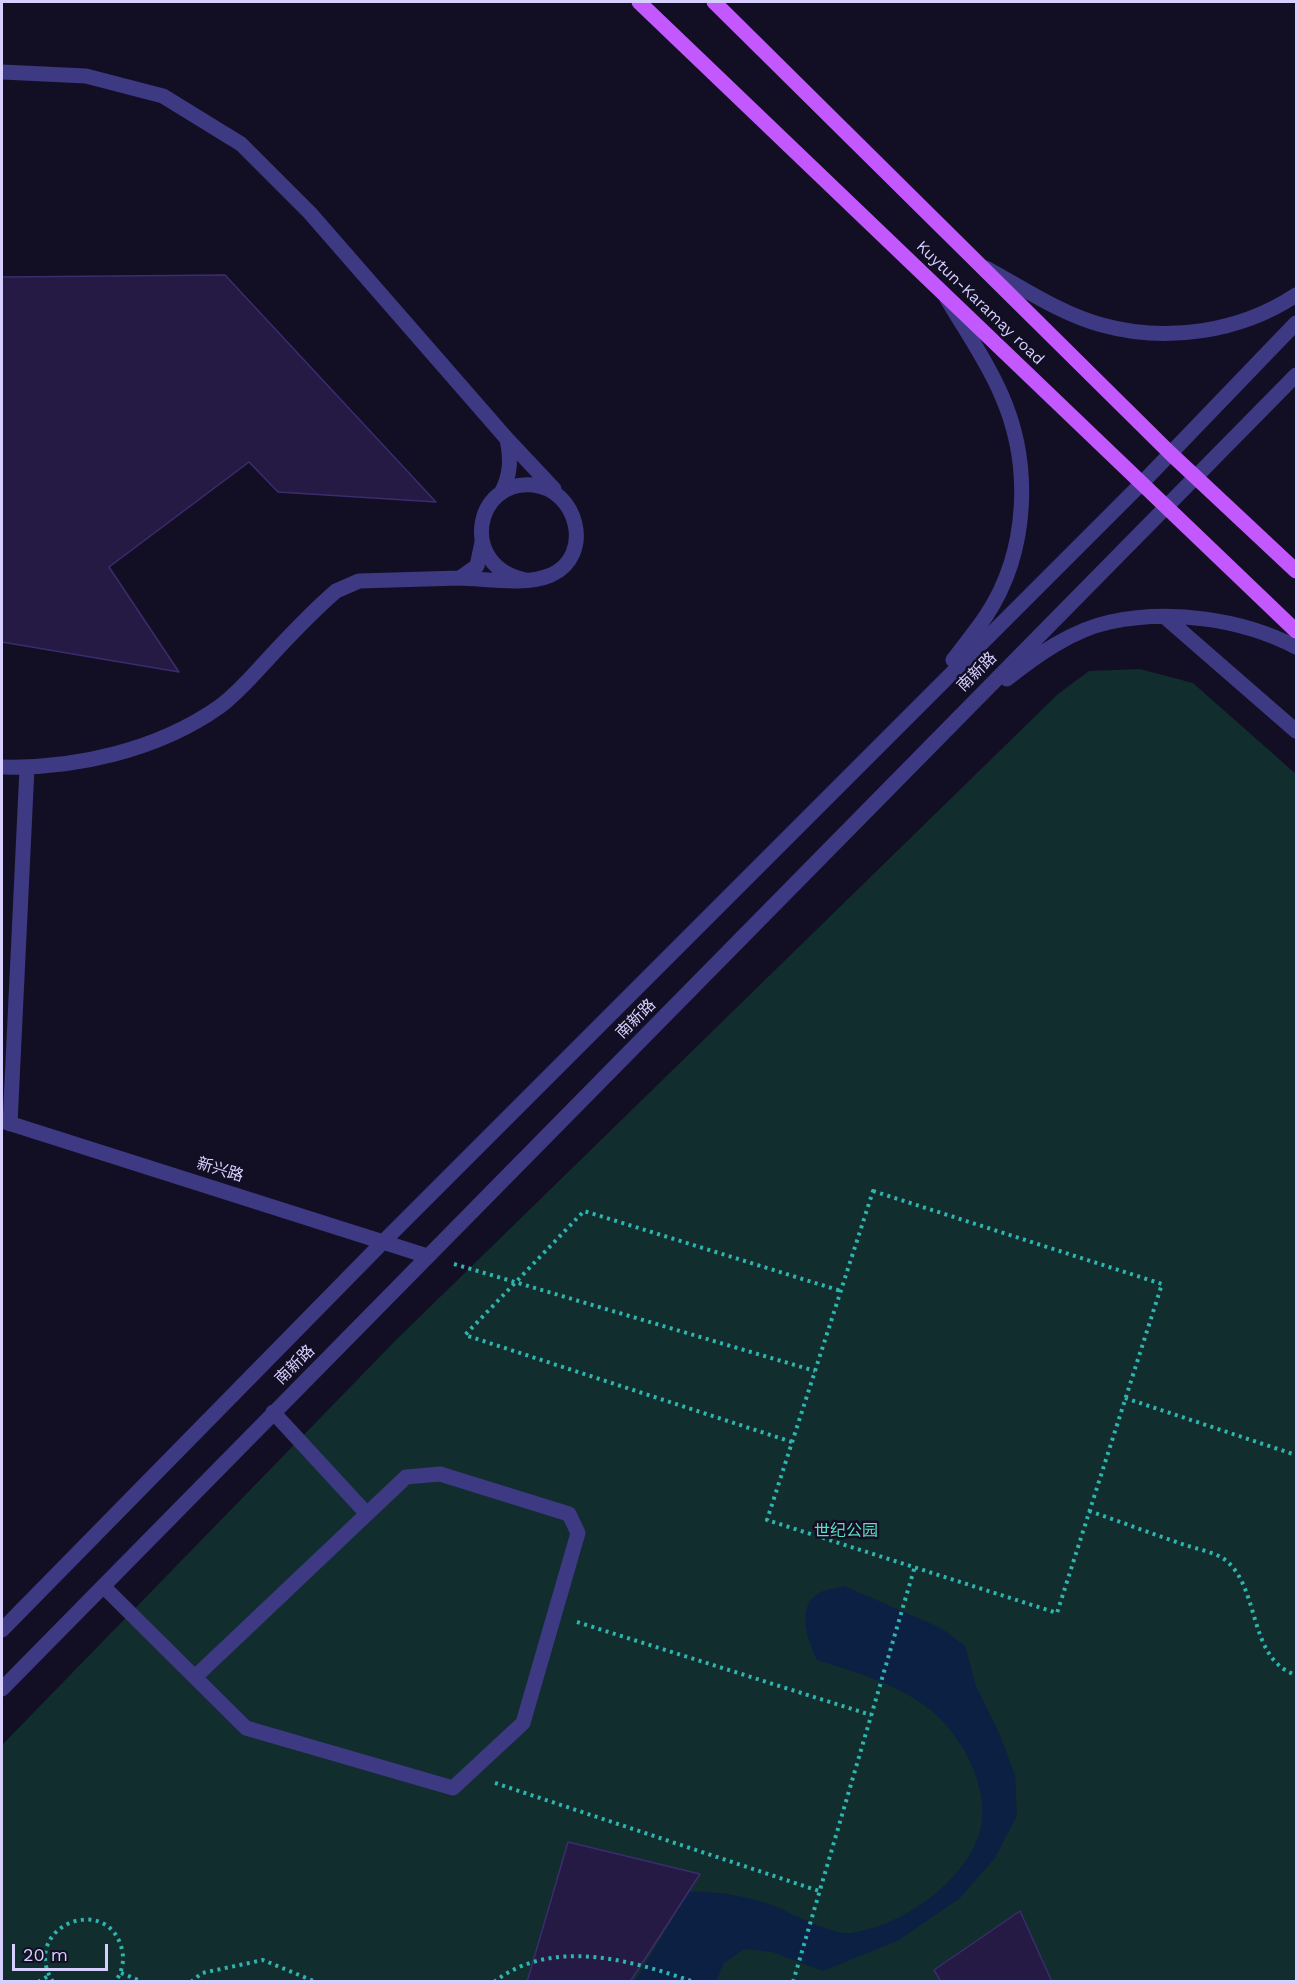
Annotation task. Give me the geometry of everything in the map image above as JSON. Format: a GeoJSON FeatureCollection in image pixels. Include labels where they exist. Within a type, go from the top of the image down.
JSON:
{"type":"FeatureCollection","features":[{"type":"Feature","properties":{"kind":"main road","name":"Kuytun-Karamay road"},"geometry":{"type":"LineString","coordinates":[[639,2],[1143,482],[1296,631]]}},
{"type":"Feature","properties":{"kind":"main road","name":"Kuytun-Karamay road"},"geometry":{"type":"LineString","coordinates":[[714,2],[1170,453],[1296,571]]}},
{"type":"Feature","properties":{"kind":"street"},"geometry":{"type":"LineString","coordinates":[[2,72],[86,76],[163,96],[241,144],[310,213],[507,439],[564,500],[577,525],[573,552],[554,574],[526,580],[460,578],[359,581],[336,591],[219,707],[145,745],[99,759],[27,768],[2,767]]}},
{"type":"Feature","properties":{"kind":"street"},"geometry":{"type":"LineString","coordinates":[[984,267],[1061,309],[1102,325],[1165,335],[1219,329],[1281,305],[1296,295]]}},
{"type":"Feature","properties":{"kind":"street"},"geometry":{"type":"LineString","coordinates":[[917,707],[987,615],[1008,570],[1018,532],[1021,500],[1022,479],[1016,433],[1001,392],[944,294]]}},
{"type":"Feature","properties":{"kind":"street","name":"南新路"},"geometry":{"type":"LineString","coordinates":[[2,1630],[384,1241],[1143,482],[1296,323]]}},
{"type":"Feature","properties":{"kind":"street","name":"南新路"},"geometry":{"type":"LineString","coordinates":[[2,1689],[1296,375]]}},
{"type":"Feature","properties":{"kind":"street"},"geometry":{"type":"LineString","coordinates":[[460,578],[477,566],[482,542],[481,526],[485,514],[508,482],[507,439]]}},
{"type":"Feature","properties":{"kind":"street"},"geometry":{"type":"LineString","coordinates":[[501,493],[527,484],[541,486],[564,500]]}},
{"type":"Feature","properties":{"kind":"street"},"geometry":{"type":"LineString","coordinates":[[482,542],[488,557],[498,569],[511,577],[526,580]]}},
{"type":"Feature","properties":{"kind":"street"},"geometry":{"type":"LineString","coordinates":[[942,732],[1026,664],[1069,637],[1110,622],[1165,617],[1209,619],[1268,632],[1296,647]]}},
{"type":"Feature","properties":{"kind":"street"},"geometry":{"type":"LineString","coordinates":[[1165,617],[1296,731]]}},
{"type":"Feature","properties":{"kind":"street"},"geometry":{"type":"LineString","coordinates":[[6,1122],[27,768]]}},
{"type":"Feature","properties":{"kind":"street","name":"新兴路"},"geometry":{"type":"LineString","coordinates":[[6,1122],[427,1256]]}},
{"type":"Feature","properties":{"kind":"street"},"geometry":{"type":"LineString","coordinates":[[273,1412],[367,1514]]}},
{"type":"Feature","properties":{"kind":"street"},"geometry":{"type":"LineString","coordinates":[[103,1586],[246,1728],[453,1788],[523,1723],[578,1533],[569,1514],[440,1474],[406,1477],[195,1677]]}},
{"type":"Feature","properties":{"kind":"path"},"geometry":{"type":"LineString","coordinates":[[873,1191],[1162,1284],[1057,1613],[767,1520],[815,1371],[873,1191]]}},
{"type":"Feature","properties":{"kind":"path"},"geometry":{"type":"LineString","coordinates":[[792,1442],[465,1335],[584,1211],[841,1291]]}},
{"type":"Feature","properties":{"kind":"path"},"geometry":{"type":"LineString","coordinates":[[427,1256],[815,1371]]}},
{"type":"Feature","properties":{"kind":"path"},"geometry":{"type":"LineString","coordinates":[[1125,1398],[1296,1455]]}},
{"type":"Feature","properties":{"kind":"path"},"geometry":{"type":"LineString","coordinates":[[1089,1511],[1222,1558],[1240,1575],[1251,1615],[1267,1649],[1283,1671],[1296,1675]]}},
{"type":"Feature","properties":{"kind":"path"},"geometry":{"type":"LineString","coordinates":[[793,1982],[915,1566]]}},
{"type":"Feature","properties":{"kind":"path"},"geometry":{"type":"LineString","coordinates":[[554,1615],[871,1715]]}},
{"type":"Feature","properties":{"kind":"path"},"geometry":{"type":"LineString","coordinates":[[468,1774],[819,1891]]}},
{"type":"Feature","properties":{"kind":"path"},"geometry":{"type":"LineString","coordinates":[[53,1982],[45,1957],[53,1934],[74,1920],[87,1919],[100,1922],[120,1940],[124,1953],[120,1973],[115,1982]]}},
{"type":"Feature","properties":{"kind":"path"},"geometry":{"type":"LineString","coordinates":[[494,1982],[522,1965],[570,1955],[638,1963],[694,1982]]}},
{"type":"Feature","properties":{"kind":"path"},"geometry":{"type":"LineString","coordinates":[[191,1982],[202,1973],[263,1960],[316,1982]]}},
{"type":"Feature","properties":{"kind":"path"},"geometry":{"type":"LineString","coordinates":[[120,1973],[143,1982]]}},
{"type":"Feature","properties":{"kind":"path"},"geometry":{"type":"LineString","coordinates":[[38,1982],[50,1975]]}},
{"type":"Feature","properties":{"kind":"green space","name":"世纪公园"},"geometry":{"type":"Polygon","coordinates":[[[1140,669],[1193,683],[1296,774],[1296,1981],[2,1981],[2,1745],[397,1339],[1058,694],[1089,671],[1140,669]]]}},
{"type":"Feature","properties":{"kind":"water"},"geometry":{"type":"Polygon","coordinates":[[[844,1586],[941,1628],[965,1646],[976,1686],[999,1733],[1015,1775],[1017,1815],[995,1858],[960,1898],[899,1940],[823,1971],[772,1952],[744,1949],[724,1963],[716,1981],[635,1981],[689,1892],[722,1893],[753,1899],[833,1931],[851,1933],[887,1923],[922,1904],[952,1878],[974,1847],[981,1830],[981,1793],[967,1756],[946,1724],[920,1702],[893,1687],[817,1660],[807,1634],[805,1615],[808,1606],[821,1592],[844,1586]]]}},
{"type":"Feature","properties":{"kind":"building"},"geometry":{"type":"Polygon","coordinates":[[[225,275],[436,502],[278,492],[249,462],[109,567],[179,672],[2,642],[2,277],[225,275]]]}},
{"type":"Feature","properties":{"kind":"building"},"geometry":{"type":"Polygon","coordinates":[[[568,1842],[700,1874],[630,1982],[527,1982],[568,1842]]]}},
{"type":"Feature","properties":{"kind":"building"},"geometry":{"type":"Polygon","coordinates":[[[1020,1911],[1052,1982],[941,1982],[934,1970],[1020,1911]]]}}]}
